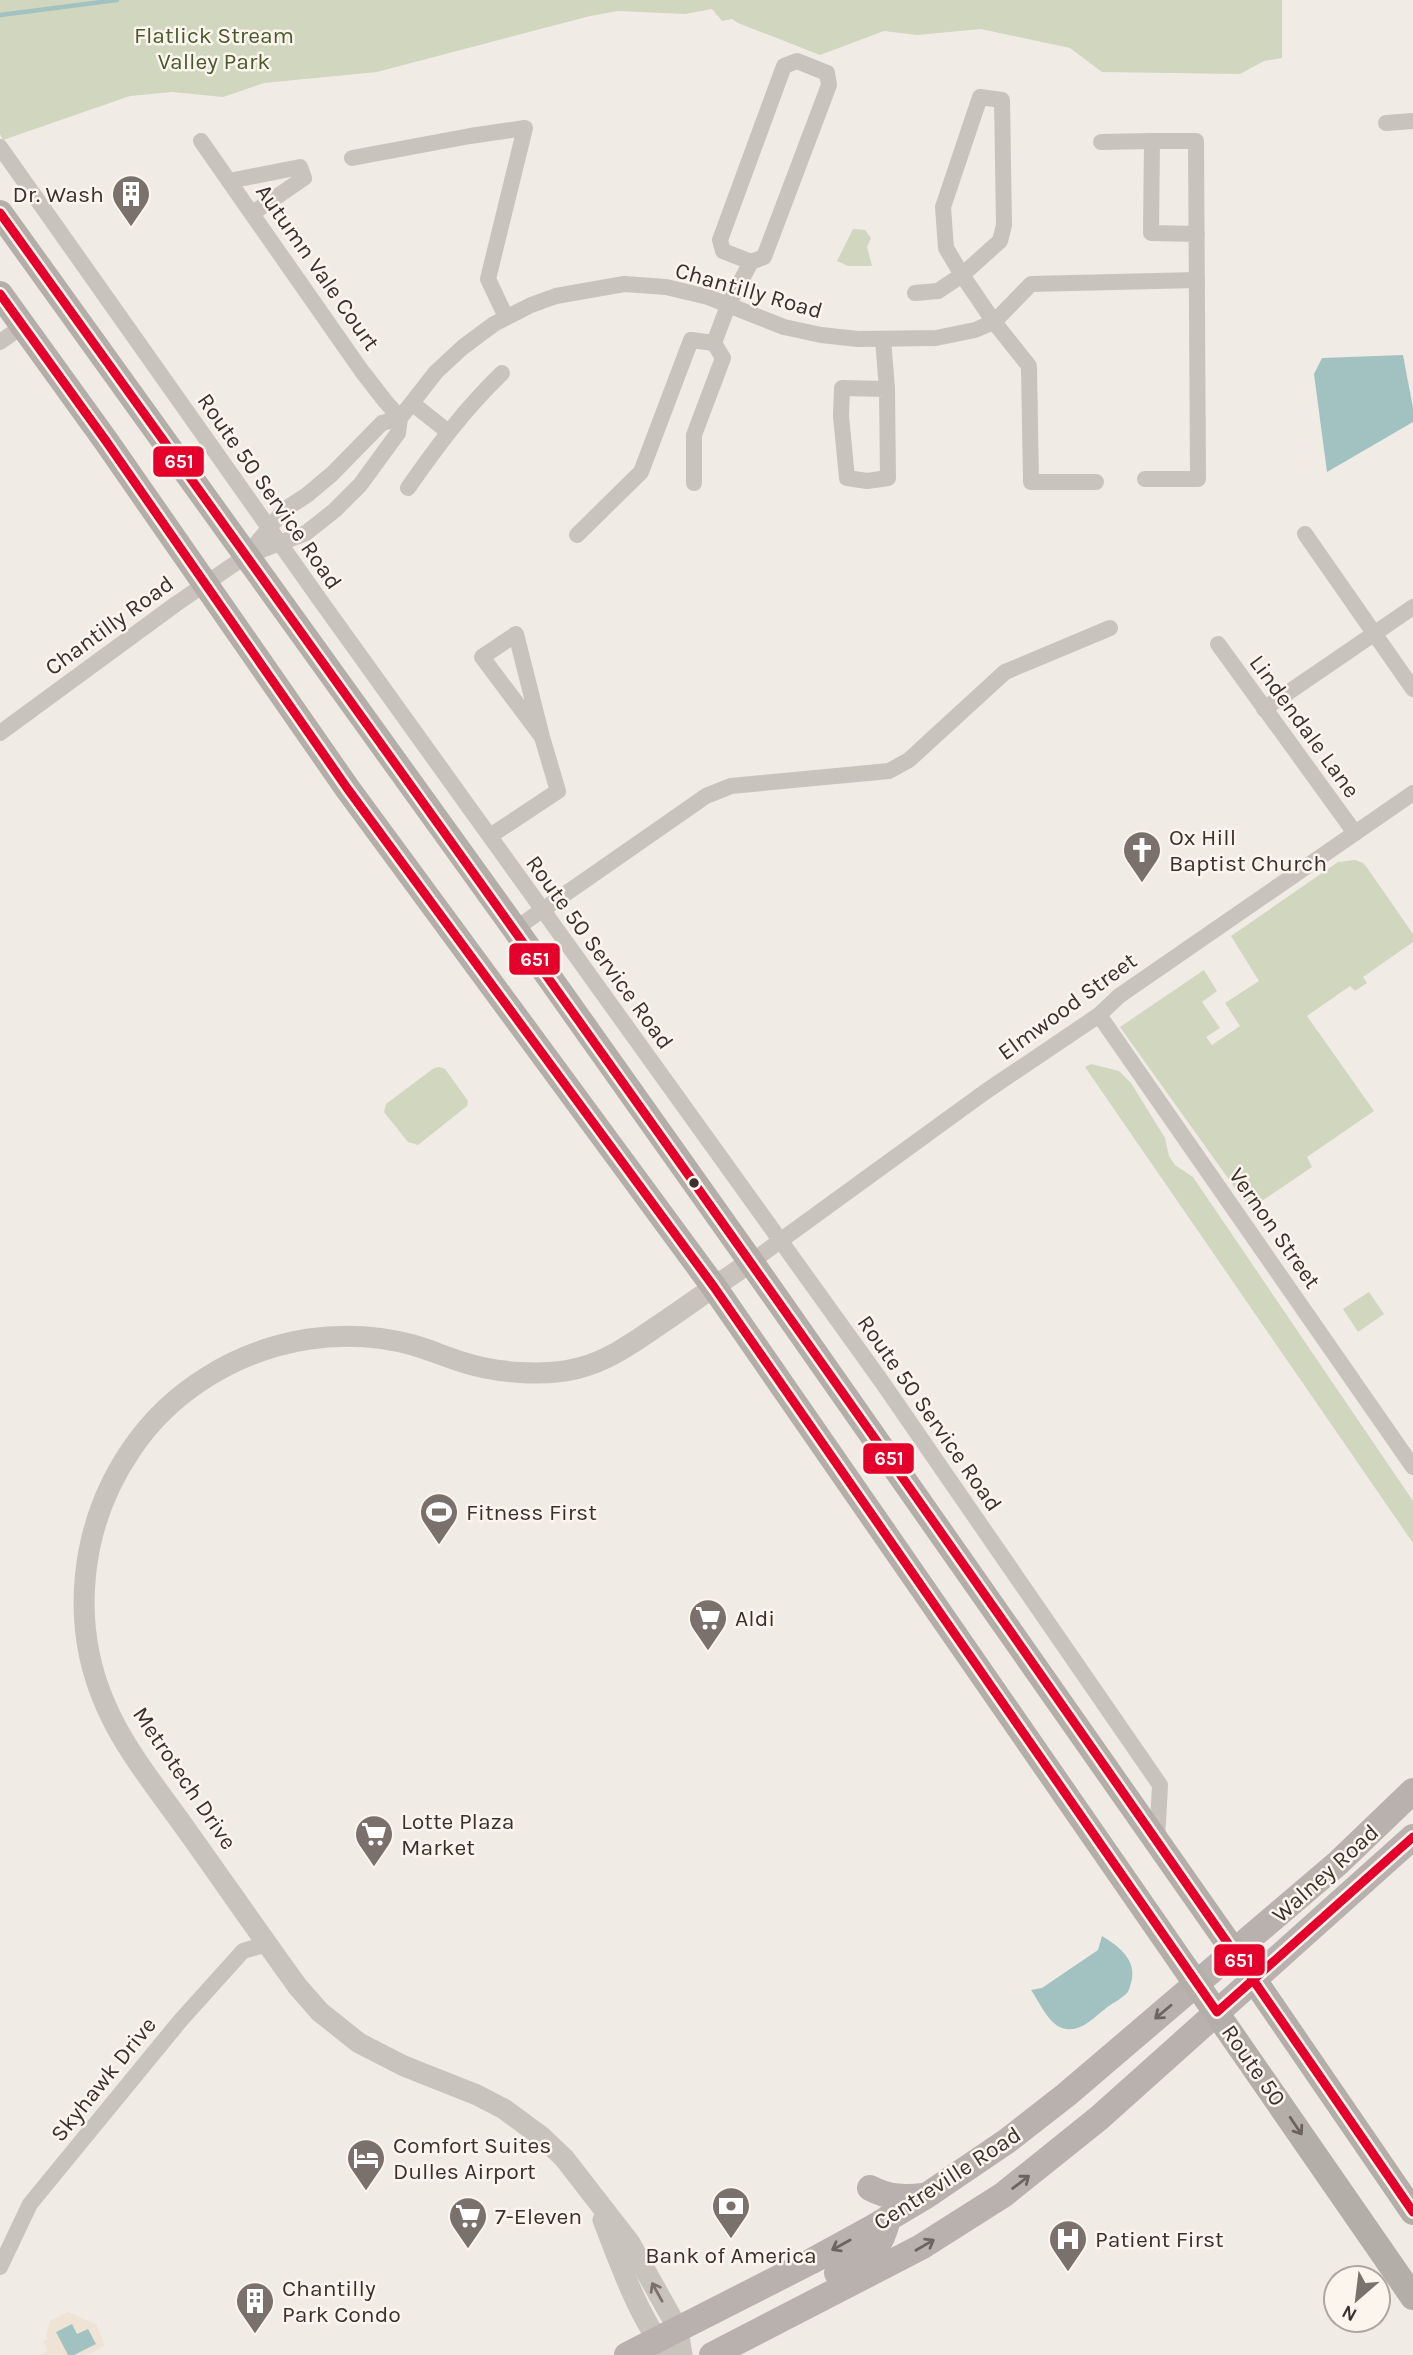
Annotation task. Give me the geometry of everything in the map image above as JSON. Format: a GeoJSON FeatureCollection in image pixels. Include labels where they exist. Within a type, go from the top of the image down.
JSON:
{"type":"FeatureCollection","features":[{"type":"Feature","properties":{"kind":"highway","name":"Route 50"},"geometry":{"type":"LineString","coordinates":[[0,213],[751,1262],[1254,1980],[1413,2212]]}},
{"type":"Feature","properties":{"kind":"highway","name":"Route 50"},"geometry":{"type":"LineString","coordinates":[[0,294],[347,788],[714,1287],[1413,2297]]}},
{"type":"Feature","properties":{"kind":"main road","name":"Walney Road"},"geometry":{"type":"LineString","coordinates":[[1234,1952],[1338,1863],[1413,1791]]}},
{"type":"Feature","properties":{"kind":"main road","name":"Walney Road"},"geometry":{"type":"LineString","coordinates":[[1254,1980],[1413,1838]]}},
{"type":"Feature","properties":{"kind":"main road","name":"Centreville Road"},"geometry":{"type":"LineString","coordinates":[[627,2355],[672,2345],[926,2196],[1007,2141],[1066,2095],[1234,1952]]}},
{"type":"Feature","properties":{"kind":"main road","name":"Centreville Road"},"geometry":{"type":"LineString","coordinates":[[712,2355],[921,2247],[1003,2195],[1099,2118],[1254,1980]]}},
{"type":"Feature","properties":{"kind":"main road"},"geometry":{"type":"LineString","coordinates":[[870,2188],[885,2196],[903,2199],[926,2196]]}},
{"type":"Feature","properties":{"kind":"main road"},"geometry":{"type":"LineString","coordinates":[[784,2318],[807,2289],[877,2248],[884,2236],[888,2218]]}},
{"type":"Feature","properties":{"kind":"street"},"geometry":{"type":"LineString","coordinates":[[714,343],[729,303],[751,262],[764,257],[829,85],[827,73],[797,61],[784,66],[720,240],[723,251],[751,262]]}},
{"type":"Feature","properties":{"kind":"street"},"geometry":{"type":"LineString","coordinates":[[915,293],[938,291],[962,275],[1000,240],[1004,225],[1002,100],[980,97],[943,207],[946,248],[962,275],[994,322],[1029,366],[1031,482],[1096,482]]}},
{"type":"Feature","properties":{"kind":"street"},"geometry":{"type":"LineString","coordinates":[[1386,123],[1413,121]]}},
{"type":"Feature","properties":{"kind":"street"},"geometry":{"type":"LineString","coordinates":[[352,158],[525,128],[488,279],[506,317]]}},
{"type":"Feature","properties":{"kind":"street","name":"Autumn Vale Court"},"geometry":{"type":"LineString","coordinates":[[201,141],[361,369],[400,418]]}},
{"type":"Feature","properties":{"kind":"street"},"geometry":{"type":"LineString","coordinates":[[1152,141],[1151,233],[1197,234]]}},
{"type":"Feature","properties":{"kind":"street"},"geometry":{"type":"LineString","coordinates":[[1101,142],[1196,141],[1198,479],[1146,479]]}},
{"type":"Feature","properties":{"kind":"street","name":"Route 50 Service Road"},"geometry":{"type":"LineString","coordinates":[[0,147],[542,911],[882,1382],[1160,1785],[1156,1843]]}},
{"type":"Feature","properties":{"kind":"street"},"geometry":{"type":"LineString","coordinates":[[229,181],[300,167],[304,178],[253,213]]}},
{"type":"Feature","properties":{"kind":"street","name":"Chantilly Road"},"geometry":{"type":"LineString","coordinates":[[0,733],[246,556],[306,533],[360,485],[398,433],[400,418],[436,372],[463,347],[506,317],[556,296],[624,284],[687,291],[729,303],[784,327],[821,335],[883,339],[956,336],[994,322],[1031,284],[1197,280]]}},
{"type":"Feature","properties":{"kind":"street"},"geometry":{"type":"LineString","coordinates":[[0,342],[23,326]]}},
{"type":"Feature","properties":{"kind":"street"},"geometry":{"type":"LineString","coordinates":[[883,339],[887,389],[888,478],[867,481],[847,478],[841,416],[842,388],[887,389]]}},
{"type":"Feature","properties":{"kind":"street"},"geometry":{"type":"LineString","coordinates":[[577,535],[641,472],[691,340],[714,343]]}},
{"type":"Feature","properties":{"kind":"street"},"geometry":{"type":"LineString","coordinates":[[694,483],[694,435],[723,358],[714,343]]}},
{"type":"Feature","properties":{"kind":"street"},"geometry":{"type":"LineString","coordinates":[[408,488],[447,431],[502,373]]}},
{"type":"Feature","properties":{"kind":"street"},"geometry":{"type":"LineString","coordinates":[[412,404],[447,431]]}},
{"type":"Feature","properties":{"kind":"street","name":"Chantilly Road"},"geometry":{"type":"LineString","coordinates":[[246,556],[284,509],[307,495],[332,474],[383,423],[400,418]]}},
{"type":"Feature","properties":{"kind":"street"},"geometry":{"type":"LineString","coordinates":[[1305,534],[1413,689]]}},
{"type":"Feature","properties":{"kind":"street"},"geometry":{"type":"LineString","coordinates":[[1265,709],[1413,607]]}},
{"type":"Feature","properties":{"kind":"street"},"geometry":{"type":"LineString","coordinates":[[515,929],[706,796],[732,786],[889,771],[909,760],[1005,672],[1110,628]]}},
{"type":"Feature","properties":{"kind":"street"},"geometry":{"type":"LineString","coordinates":[[490,836],[558,791],[541,737],[516,634],[482,657],[541,737]]}},
{"type":"Feature","properties":{"kind":"street","name":"Lindendale Lane"},"geometry":{"type":"LineString","coordinates":[[1219,645],[1355,833]]}},
{"type":"Feature","properties":{"kind":"street","name":"Elmwood Street"},"geometry":{"type":"LineString","coordinates":[[751,1262],[985,1092],[1099,1015],[1119,996],[1413,793]]}},
{"type":"Feature","properties":{"kind":"street","name":"Vernon Street"},"geometry":{"type":"LineString","coordinates":[[1099,1015],[1413,1467]]}},
{"type":"Feature","properties":{"kind":"street","name":"Metrotech Drive"},"geometry":{"type":"LineString","coordinates":[[672,2345],[630,2243],[594,2195],[550,2144],[504,2109],[463,2088],[404,2066],[374,2051],[346,2033],[308,2000],[130,1748],[106,1706],[97,1684],[86,1639],[85,1569],[102,1502],[122,1463],[148,1428],[178,1397],[214,1373],[250,1354],[271,1347],[332,1337],[372,1338],[412,1345],[462,1362],[500,1371],[555,1372],[577,1369],[631,1345],[751,1262]]}},
{"type":"Feature","properties":{"kind":"street","name":"Skyhawk Drive"},"geometry":{"type":"LineString","coordinates":[[0,2267],[30,2203],[180,2021],[243,1951],[267,1944]]}},
{"type":"Feature","properties":{"kind":"green space","name":"Flatlick Stream Valley Park"},"geometry":{"type":"Polygon","coordinates":[[[0,0],[1282,0],[1282,58],[1264,61],[1240,74],[1102,72],[1070,48],[981,29],[917,35],[884,31],[820,55],[732,19],[722,21],[712,9],[685,14],[618,11],[377,72],[264,83],[223,97],[172,92],[130,96],[3,140],[0,134],[0,0]]]}},
{"type":"Feature","properties":{"kind":"green space"},"geometry":{"type":"Polygon","coordinates":[[[853,229],[865,230],[871,238],[867,247],[872,266],[848,266],[837,261],[853,229]]]}},
{"type":"Feature","properties":{"kind":"green space"},"geometry":{"type":"Polygon","coordinates":[[[1355,860],[1368,869],[1413,934],[1413,942],[1363,977],[1367,983],[1355,991],[1350,986],[1307,1016],[1374,1111],[1307,1157],[1312,1167],[1250,1209],[1120,1027],[1204,970],[1217,991],[1202,1002],[1220,1028],[1206,1037],[1212,1045],[1240,1026],[1225,1003],[1259,981],[1231,936],[1338,862],[1355,860]]]}},
{"type":"Feature","properties":{"kind":"green space"},"geometry":{"type":"Polygon","coordinates":[[[1091,1064],[1119,1071],[1131,1083],[1165,1138],[1169,1156],[1175,1165],[1193,1177],[1413,1501],[1413,1543],[1085,1067],[1091,1064]]]}},
{"type":"Feature","properties":{"kind":"green space"},"geometry":{"type":"Polygon","coordinates":[[[439,1067],[445,1069],[468,1101],[467,1106],[418,1145],[408,1142],[384,1112],[386,1104],[439,1067]]]}},
{"type":"Feature","properties":{"kind":"green space"},"geometry":{"type":"Polygon","coordinates":[[[1369,1292],[1384,1314],[1358,1332],[1343,1309],[1369,1292]]]}},
{"type":"Feature","properties":{"kind":"shaded area"},"geometry":{"type":"Polygon","coordinates":[[[68,2312],[96,2324],[105,2346],[86,2355],[74,2355],[96,2344],[77,2334],[72,2324],[56,2332],[68,2355],[40,2355],[48,2351],[43,2341],[48,2339],[46,2335],[50,2321],[68,2312]]]}},
{"type":"Feature","properties":{"kind":"water"},"geometry":{"type":"Polygon","coordinates":[[[1403,355],[1413,422],[1327,472],[1314,374],[1322,358],[1403,355]]]}},
{"type":"Feature","properties":{"kind":"water"},"geometry":{"type":"Polygon","coordinates":[[[1102,1936],[1115,1944],[1129,1961],[1132,1975],[1129,1990],[1080,2027],[1062,2028],[1048,2017],[1031,1990],[1042,1988],[1098,1950],[1102,1936]]]}},
{"type":"Feature","properties":{"kind":"water"},"geometry":{"type":"Polygon","coordinates":[[[72,2324],[77,2334],[88,2329],[96,2344],[74,2355],[68,2355],[56,2332],[72,2324]]]}},
{"type":"Feature","properties":{"kind":"waterway"},"geometry":{"type":"LineString","coordinates":[[0,15],[117,0]]}},
{"type":"Feature","properties":{"kind":"transit line","name":"651"},"geometry":{"type":"LineString","coordinates":[[0,213],[889,1458],[1413,2212]]}},
{"type":"Feature","properties":{"kind":"transit line","name":"651"},"geometry":{"type":"LineString","coordinates":[[0,294],[106,441],[347,788],[714,1287],[1217,2012],[1413,1837]]}},
{"type":"Feature","properties":{"kind":"place","name":"Dr. Wash"},"geometry":{"type":"Point","coordinates":[131,228]}},
{"type":"Feature","properties":{"kind":"place","name":"Ox Hill Baptist Church"},"geometry":{"type":"Point","coordinates":[1142,884]}},
{"type":"Feature","properties":{"kind":"place","name":"Fitness First"},"geometry":{"type":"Point","coordinates":[439,1546]}},
{"type":"Feature","properties":{"kind":"place","name":"Aldi"},"geometry":{"type":"Point","coordinates":[708,1652]}},
{"type":"Feature","properties":{"kind":"place","name":"Lotte Plaza Market"},"geometry":{"type":"Point","coordinates":[374,1868]}},
{"type":"Feature","properties":{"kind":"place","name":"Comfort Suites Dulles Airport"},"geometry":{"type":"Point","coordinates":[366,2192]}},
{"type":"Feature","properties":{"kind":"place","name":"Bank of America"},"geometry":{"type":"Point","coordinates":[731,2240]}},
{"type":"Feature","properties":{"kind":"place","name":"7-Eleven"},"geometry":{"type":"Point","coordinates":[468,2250]}},
{"type":"Feature","properties":{"kind":"place","name":"Patient First"},"geometry":{"type":"Point","coordinates":[1068,2273]}},
{"type":"Feature","properties":{"kind":"place","name":"Chantilly Park Condo"},"geometry":{"type":"Point","coordinates":[255,2335]}}]}
